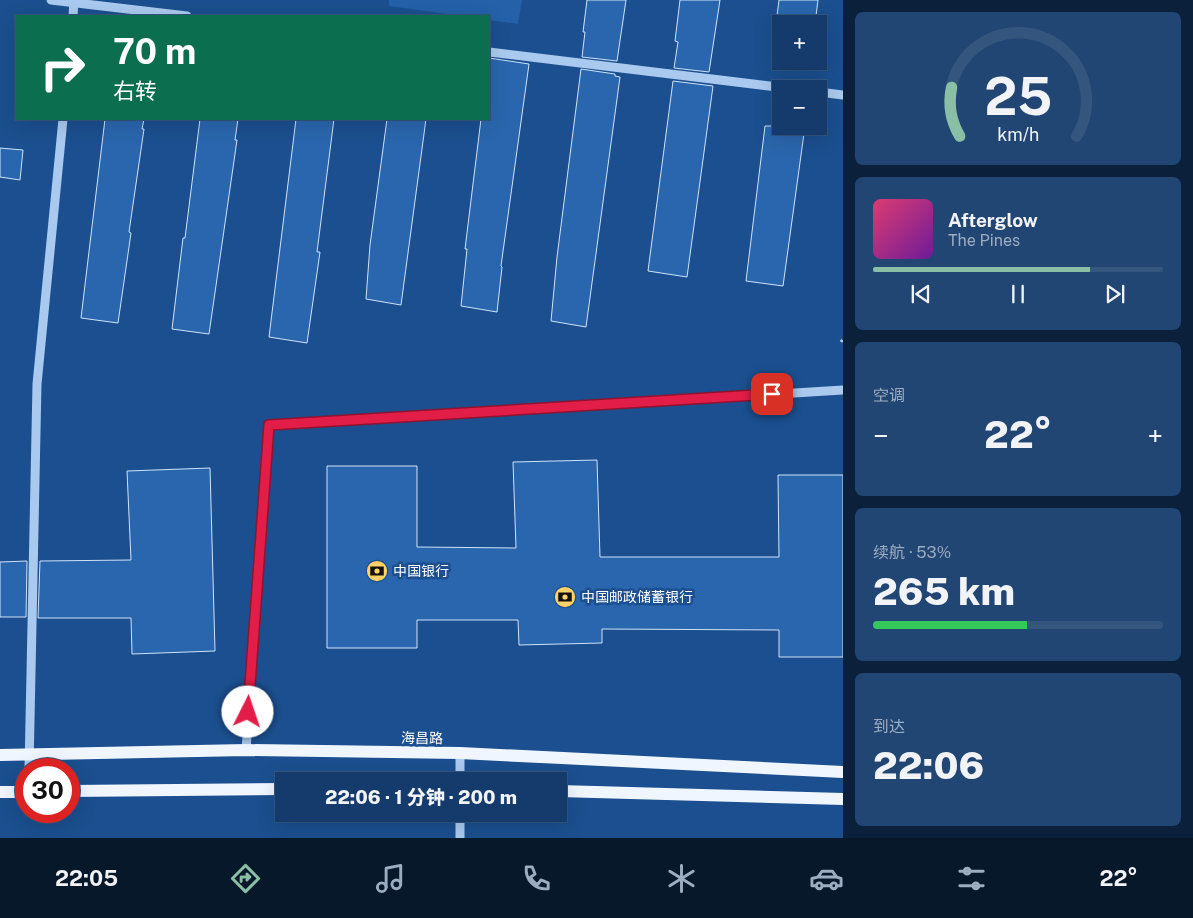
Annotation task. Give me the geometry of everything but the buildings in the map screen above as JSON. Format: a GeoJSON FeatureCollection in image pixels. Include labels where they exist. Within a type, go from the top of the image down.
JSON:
{"type":"FeatureCollection","features":[{"type":"Feature","properties":{"kind":"main road","name":"海昌路"},"geometry":{"type":"LineString","coordinates":[[0,755],[246,750],[460,753],[843,772]]}},
{"type":"Feature","properties":{"kind":"main road"},"geometry":{"type":"LineString","coordinates":[[80,791],[275,789]]}},
{"type":"Feature","properties":{"kind":"main road"},"geometry":{"type":"LineString","coordinates":[[567,791],[843,800]]}},
{"type":"Feature","properties":{"kind":"main road"},"geometry":{"type":"LineString","coordinates":[[0,792],[15,792]]}},
{"type":"Feature","properties":{"kind":"street"},"geometry":{"type":"LineString","coordinates":[[51,0],[74,1],[179,15]]}},
{"type":"Feature","properties":{"kind":"street"},"geometry":{"type":"LineString","coordinates":[[73,15],[74,1]]}},
{"type":"Feature","properties":{"kind":"street"},"geometry":{"type":"LineString","coordinates":[[490,52],[772,86]]}},
{"type":"Feature","properties":{"kind":"street"},"geometry":{"type":"LineString","coordinates":[[827,93],[843,94]]}},
{"type":"Feature","properties":{"kind":"street"},"geometry":{"type":"LineString","coordinates":[[29,758],[37,384],[63,120]]}},
{"type":"Feature","properties":{"kind":"street"},"geometry":{"type":"LineString","coordinates":[[246,750],[269,425],[843,390]]}},
{"type":"Feature","properties":{"kind":"street"},"geometry":{"type":"LineString","coordinates":[[460,753],[460,772]]}},
{"type":"Feature","properties":{"kind":"street"},"geometry":{"type":"LineString","coordinates":[[460,822],[460,838]]}},
{"type":"Feature","properties":{"kind":"shaded area"},"geometry":{"type":"Polygon","coordinates":[[[389,0],[522,0],[518,24],[490,20],[490,15],[456,15],[389,6],[389,0]]]}},
{"type":"Feature","properties":{"kind":"place","name":"中国银行"},"geometry":{"type":"Point","coordinates":[377,571]}},
{"type":"Feature","properties":{"kind":"place","name":"中国邮政储蓄银行"},"geometry":{"type":"Point","coordinates":[565,597]}},
{"type":"Feature","properties":{"kind":"route"},"geometry":{"type":"LineString","coordinates":[[248,712],[269,425],[772,394]]}}]}
